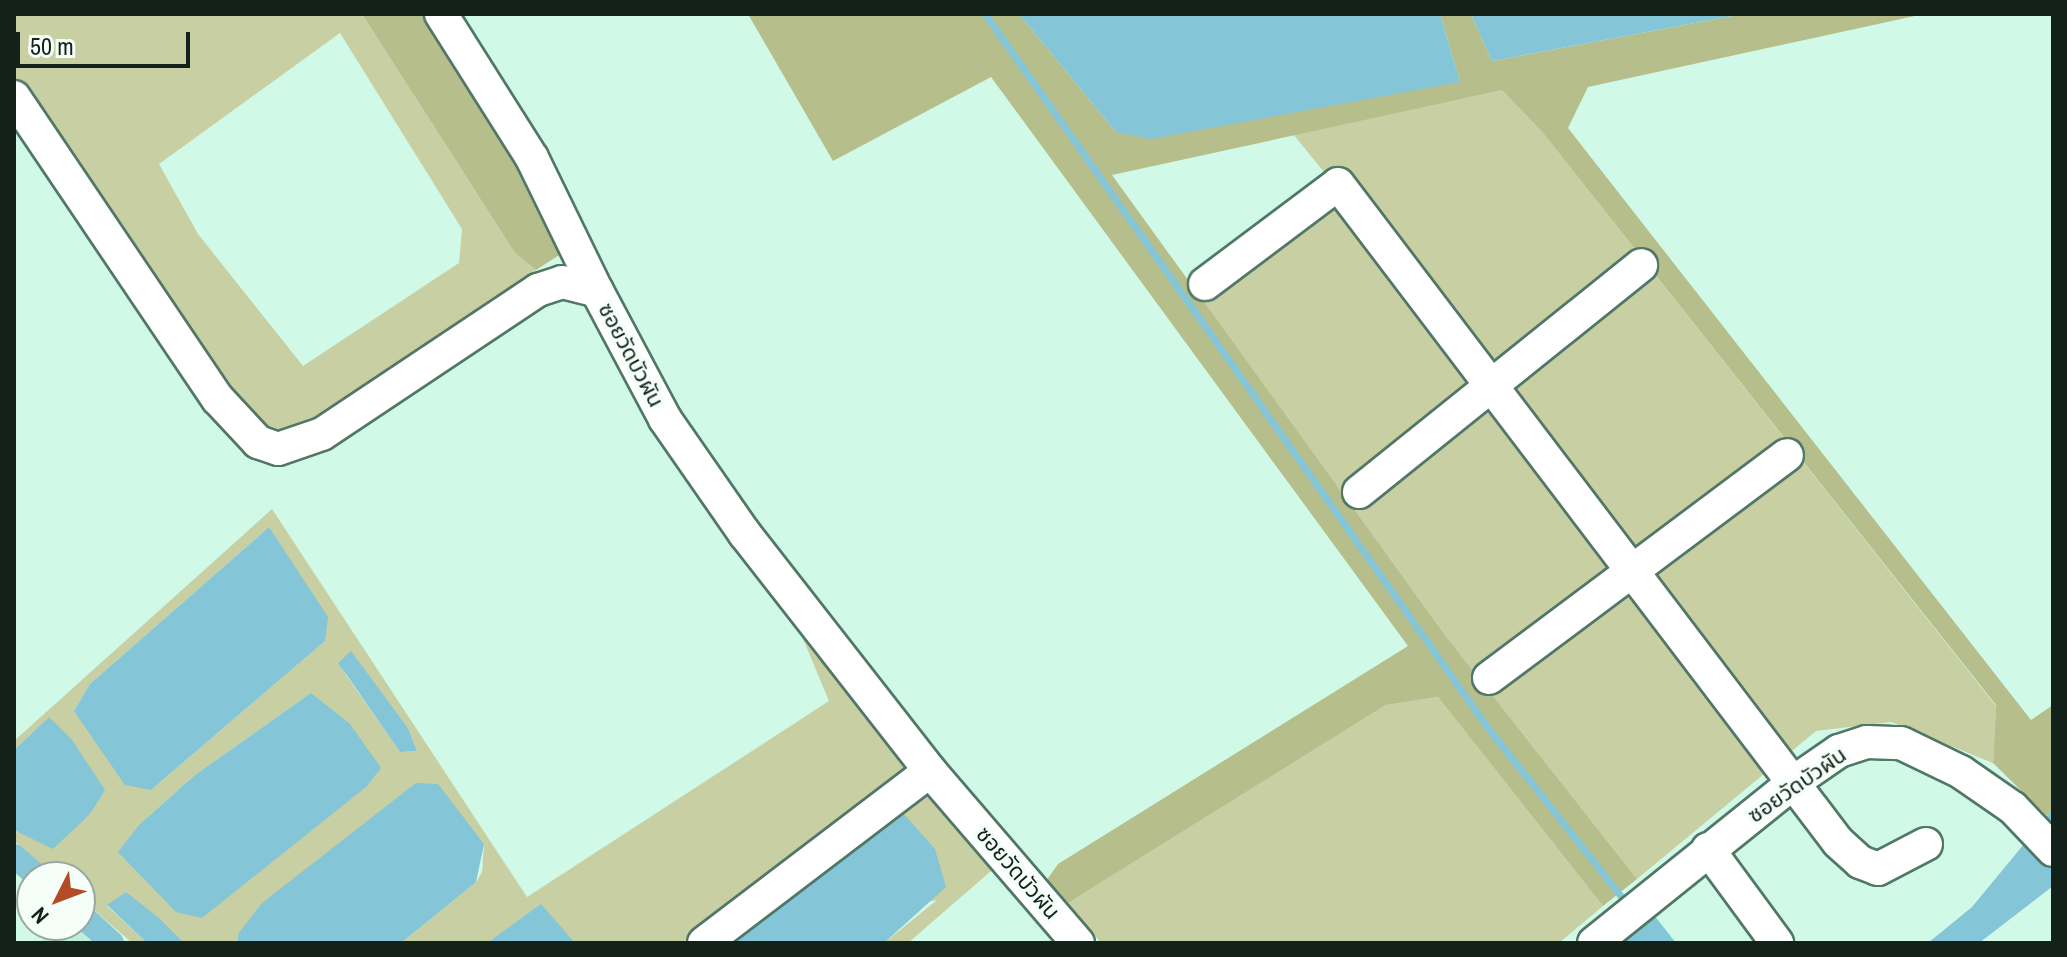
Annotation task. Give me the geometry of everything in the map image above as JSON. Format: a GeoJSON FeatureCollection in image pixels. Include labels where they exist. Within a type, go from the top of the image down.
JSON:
{"type":"FeatureCollection","features":[{"type":"Feature","properties":{"kind":"street"},"geometry":{"type":"LineString","coordinates":[[441,14],[532,158],[597,291]]}},
{"type":"Feature","properties":{"kind":"street","name":"ซอยวัดบัวผัน"},"geometry":{"type":"LineString","coordinates":[[14,97],[218,399],[258,442],[278,449],[322,434],[538,290],[562,282],[597,291],[665,419],[736,521],[930,771],[1078,943]]}},
{"type":"Feature","properties":{"kind":"street"},"geometry":{"type":"LineString","coordinates":[[1205,284],[1338,184],[1838,842],[1860,862],[1878,869],[1926,844]]}},
{"type":"Feature","properties":{"kind":"street"},"geometry":{"type":"LineString","coordinates":[[1359,492],[1641,265]]}},
{"type":"Feature","properties":{"kind":"street"},"geometry":{"type":"LineString","coordinates":[[1489,678],[1787,455]]}},
{"type":"Feature","properties":{"kind":"street","name":"ซอยวัดบัวผัน"},"geometry":{"type":"LineString","coordinates":[[1594,943],[1794,782],[1839,751],[1867,742],[1901,743],[1961,772],[2013,808],[2053,850]]}},
{"type":"Feature","properties":{"kind":"street"},"geometry":{"type":"LineString","coordinates":[[704,943],[930,771]]}},
{"type":"Feature","properties":{"kind":"street"},"geometry":{"type":"LineString","coordinates":[[1708,849],[1777,943]]}},
{"type":"Feature","properties":{"kind":"shaded area"},"geometry":{"type":"Polygon","coordinates":[[[14,14],[362,14],[515,253],[536,270],[333,415],[290,438],[258,422],[226,390],[14,78],[14,14]],[[340,33],[159,164],[198,234],[303,366],[459,263],[462,229],[340,33]]]}},
{"type":"Feature","properties":{"kind":"shaded area"},"geometry":{"type":"Polygon","coordinates":[[[362,14],[425,14],[538,196],[564,252],[536,270],[515,253],[362,14]]]}},
{"type":"Feature","properties":{"kind":"shaded area"},"geometry":{"type":"Polygon","coordinates":[[[748,14],[1019,14],[1116,132],[1460,82],[1440,14],[1471,14],[1492,61],[1743,14],[1924,14],[1588,87],[1568,128],[2031,720],[2053,705],[2053,809],[2047,816],[1993,763],[1996,705],[1543,133],[1502,90],[1112,175],[1445,635],[1637,879],[1603,906],[1438,697],[1386,705],[1068,903],[1044,884],[1058,864],[1408,646],[991,77],[833,161],[748,14]]]}},
{"type":"Feature","properties":{"kind":"shaded area"},"geometry":{"type":"Polygon","coordinates":[[[1502,90],[1543,133],[1996,706],[1993,763],[1891,722],[1816,731],[1637,879],[1445,635],[1190,284],[1328,177],[1293,134],[1502,90]]]}},
{"type":"Feature","properties":{"kind":"shaded area"},"geometry":{"type":"Polygon","coordinates":[[[272,509],[527,897],[829,701],[801,634],[998,865],[908,943],[884,943],[937,900],[721,943],[575,943],[540,905],[487,943],[401,943],[476,882],[482,872],[484,844],[462,817],[238,934],[238,943],[184,943],[126,892],[107,906],[147,943],[132,943],[96,912],[96,861],[37,861],[14,841],[49,717],[14,750],[14,741],[272,509]],[[269,527],[90,684],[74,711],[151,790],[325,641],[269,527]],[[351,652],[339,662],[346,675],[400,752],[417,751],[408,728],[351,652]],[[311,693],[195,775],[140,824],[311,693]]]}},
{"type":"Feature","properties":{"kind":"shaded area"},"geometry":{"type":"Polygon","coordinates":[[[1438,697],[1603,906],[1559,943],[1101,943],[1068,903],[1386,705],[1438,697]]]}},
{"type":"Feature","properties":{"kind":"shaded area"},"geometry":{"type":"Polygon","coordinates":[[[94,941],[96,943],[40,943],[94,941]]]}},
{"type":"Feature","properties":{"kind":"water"},"geometry":{"type":"Polygon","coordinates":[[[1019,14],[1440,14],[1460,82],[1151,139],[1116,132],[1019,14]]]}},
{"type":"Feature","properties":{"kind":"water"},"geometry":{"type":"Polygon","coordinates":[[[1471,14],[1743,14],[1492,61],[1471,14]]]}},
{"type":"Feature","properties":{"kind":"water"},"geometry":{"type":"Polygon","coordinates":[[[269,527],[328,617],[325,641],[151,790],[125,785],[74,711],[90,684],[269,527]]]}},
{"type":"Feature","properties":{"kind":"water"},"geometry":{"type":"Polygon","coordinates":[[[351,651],[408,728],[417,751],[400,752],[338,663],[351,651]]]}},
{"type":"Feature","properties":{"kind":"water"},"geometry":{"type":"Polygon","coordinates":[[[311,693],[350,724],[381,768],[366,787],[202,918],[176,912],[118,852],[140,824],[195,775],[311,693]]]}},
{"type":"Feature","properties":{"kind":"water"},"geometry":{"type":"Polygon","coordinates":[[[49,717],[72,740],[105,790],[90,814],[53,849],[14,830],[14,750],[49,717]]]}},
{"type":"Feature","properties":{"kind":"water"},"geometry":{"type":"Polygon","coordinates":[[[416,783],[438,784],[484,844],[476,882],[401,943],[238,943],[238,934],[262,903],[416,783]]]}},
{"type":"Feature","properties":{"kind":"water"},"geometry":{"type":"Polygon","coordinates":[[[2053,809],[2053,886],[1979,943],[1928,943],[1972,907],[2053,809]]]}},
{"type":"Feature","properties":{"kind":"water"},"geometry":{"type":"Polygon","coordinates":[[[903,813],[935,849],[946,887],[884,943],[721,943],[871,826],[903,813]]]}},
{"type":"Feature","properties":{"kind":"water"},"geometry":{"type":"Polygon","coordinates":[[[126,892],[184,943],[147,943],[107,905],[126,892]]]}},
{"type":"Feature","properties":{"kind":"water"},"geometry":{"type":"Polygon","coordinates":[[[541,904],[575,943],[487,943],[527,914],[541,904]]]}},
{"type":"Feature","properties":{"kind":"water"},"geometry":{"type":"Polygon","coordinates":[[[1650,910],[1676,943],[1611,943],[1650,910]]]}},
{"type":"Feature","properties":{"kind":"waterway"},"geometry":{"type":"LineString","coordinates":[[985,14],[1488,728],[1620,895]]}},
{"type":"Feature","properties":{"kind":"waterway"},"geometry":{"type":"LineString","coordinates":[[14,856],[20,861]]}},
{"type":"Feature","properties":{"kind":"waterway"},"geometry":{"type":"LineString","coordinates":[[96,928],[112,943]]}}]}
